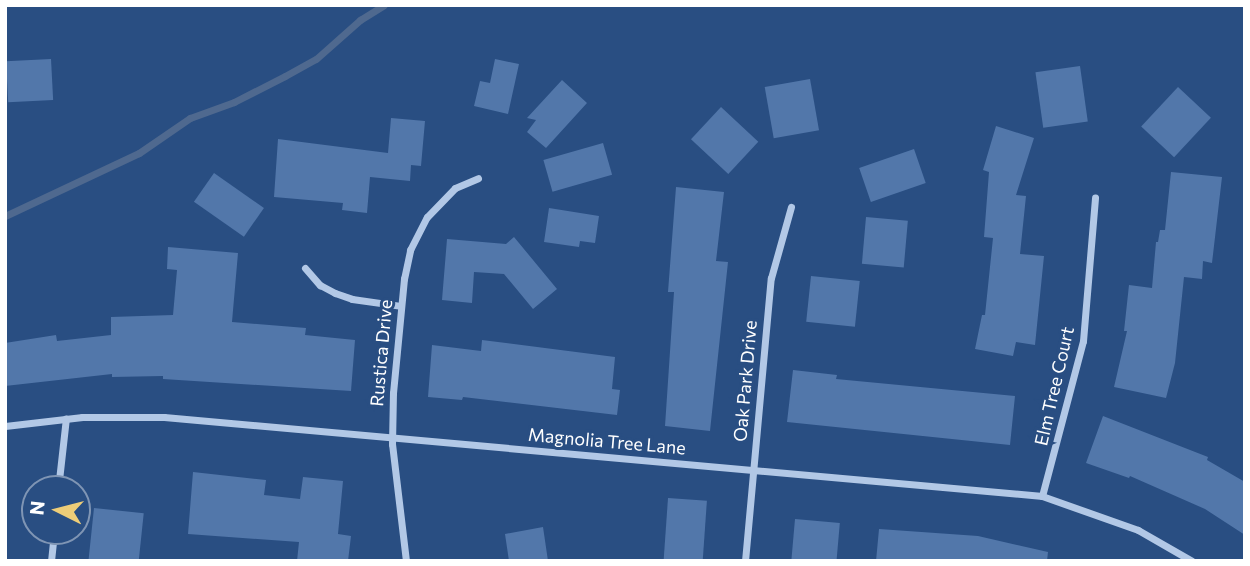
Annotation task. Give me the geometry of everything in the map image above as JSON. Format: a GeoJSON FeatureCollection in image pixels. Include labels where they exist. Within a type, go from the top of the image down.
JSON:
{"type":"FeatureCollection","features":[{"type":"Feature","properties":{"kind":"street","name":"Rustica Drive"},"geometry":{"type":"LineString","coordinates":[[406,561],[396,491],[392,436],[401,306],[410,250],[417,233],[455,188],[478,178]]}},
{"type":"Feature","properties":{"kind":"street","name":"Elm Tree Court"},"geometry":{"type":"LineString","coordinates":[[1042,496],[1083,341],[1095,197]]}},
{"type":"Feature","properties":{"kind":"street","name":"Oak Park Drive"},"geometry":{"type":"LineString","coordinates":[[746,561],[771,278],[792,207]]}},
{"type":"Feature","properties":{"kind":"street"},"geometry":{"type":"LineString","coordinates":[[304,268],[320,285],[335,293],[352,299],[401,306]]}},
{"type":"Feature","properties":{"kind":"street","name":"Magnolia Tree Lane"},"geometry":{"type":"LineString","coordinates":[[5,426],[66,418],[164,417],[1042,496],[1138,530],[1192,561]]}},
{"type":"Feature","properties":{"kind":"street"},"geometry":{"type":"LineString","coordinates":[[60,475],[66,418]]}},
{"type":"Feature","properties":{"kind":"building"},"geometry":{"type":"Polygon","coordinates":[[[51,59],[53,100],[8,102],[6,61],[51,59]]]}},
{"type":"Feature","properties":{"kind":"building"},"geometry":{"type":"Polygon","coordinates":[[[495,59],[519,64],[508,114],[474,106],[480,81],[490,83],[495,59]]]}},
{"type":"Feature","properties":{"kind":"building"},"geometry":{"type":"Polygon","coordinates":[[[1080,66],[1088,121],[1043,128],[1035,72],[1080,66]]]}},
{"type":"Feature","properties":{"kind":"building"},"geometry":{"type":"Polygon","coordinates":[[[810,79],[819,130],[774,138],[765,87],[810,79]]]}},
{"type":"Feature","properties":{"kind":"building"},"geometry":{"type":"Polygon","coordinates":[[[562,80],[587,103],[546,148],[527,132],[536,120],[527,118],[562,80]]]}},
{"type":"Feature","properties":{"kind":"building"},"geometry":{"type":"Polygon","coordinates":[[[1178,87],[1211,118],[1174,157],[1141,126],[1178,87]]]}},
{"type":"Feature","properties":{"kind":"building"},"geometry":{"type":"Polygon","coordinates":[[[721,107],[758,142],[728,174],[691,139],[721,107]]]}},
{"type":"Feature","properties":{"kind":"building"},"geometry":{"type":"Polygon","coordinates":[[[391,118],[425,121],[421,166],[411,165],[410,181],[370,177],[367,213],[342,210],[343,203],[274,197],[278,139],[388,153],[391,118]]]}},
{"type":"Feature","properties":{"kind":"building"},"geometry":{"type":"Polygon","coordinates":[[[996,126],[1034,138],[1016,195],[1026,196],[1020,254],[1044,256],[1035,345],[1016,342],[1013,356],[975,349],[982,315],[985,315],[993,238],[984,237],[989,172],[983,170],[996,126]]]}},
{"type":"Feature","properties":{"kind":"building"},"geometry":{"type":"Polygon","coordinates":[[[603,143],[612,175],[552,192],[543,160],[603,143]]]}},
{"type":"Feature","properties":{"kind":"building"},"geometry":{"type":"Polygon","coordinates":[[[914,149],[926,183],[871,202],[859,168],[914,149]]]}},
{"type":"Feature","properties":{"kind":"building"},"geometry":{"type":"Polygon","coordinates":[[[1171,172],[1222,177],[1212,263],[1203,261],[1202,279],[1184,277],[1175,363],[1166,398],[1114,387],[1127,331],[1124,331],[1129,285],[1152,288],[1156,242],[1160,230],[1165,230],[1171,172]]]}},
{"type":"Feature","properties":{"kind":"building"},"geometry":{"type":"Polygon","coordinates":[[[214,173],[264,208],[244,237],[194,202],[214,173]]]}},
{"type":"Feature","properties":{"kind":"building"},"geometry":{"type":"Polygon","coordinates":[[[676,187],[724,192],[716,261],[728,262],[710,431],[665,426],[674,292],[668,292],[676,187]]]}},
{"type":"Feature","properties":{"kind":"building"},"geometry":{"type":"Polygon","coordinates":[[[549,208],[599,216],[595,243],[580,241],[579,247],[544,242],[549,208]]]}},
{"type":"Feature","properties":{"kind":"building"},"geometry":{"type":"Polygon","coordinates":[[[866,217],[908,221],[904,267],[862,264],[866,217]]]}},
{"type":"Feature","properties":{"kind":"building"},"geometry":{"type":"Polygon","coordinates":[[[514,237],[557,289],[533,309],[504,274],[474,272],[472,303],[442,300],[447,239],[506,244],[514,237]]]}},
{"type":"Feature","properties":{"kind":"building"},"geometry":{"type":"Polygon","coordinates":[[[168,247],[238,253],[232,322],[306,328],[305,335],[355,340],[351,391],[163,379],[163,376],[112,377],[112,374],[5,386],[5,343],[56,335],[57,341],[111,335],[111,317],[173,315],[177,270],[167,269],[168,247]]]}},
{"type":"Feature","properties":{"kind":"building"},"geometry":{"type":"Polygon","coordinates":[[[811,276],[860,281],[855,327],[806,322],[811,276]]]}},
{"type":"Feature","properties":{"kind":"building"},"geometry":{"type":"Polygon","coordinates":[[[482,340],[615,357],[612,389],[620,390],[617,415],[463,397],[462,400],[428,397],[432,345],[481,351],[482,340]]]}},
{"type":"Feature","properties":{"kind":"building"},"geometry":{"type":"Polygon","coordinates":[[[793,370],[837,375],[836,379],[1015,396],[1010,445],[787,422],[793,370]]]}},
{"type":"Feature","properties":{"kind":"building"},"geometry":{"type":"Polygon","coordinates":[[[1103,416],[1208,457],[1207,460],[1245,482],[1245,535],[1205,509],[1130,476],[1129,478],[1086,463],[1103,416]]]}},
{"type":"Feature","properties":{"kind":"building"},"geometry":{"type":"Polygon","coordinates":[[[193,472],[266,480],[264,495],[300,499],[303,477],[343,481],[338,534],[351,536],[348,561],[297,561],[299,542],[188,534],[193,472]]]}},
{"type":"Feature","properties":{"kind":"building"},"geometry":{"type":"Polygon","coordinates":[[[668,498],[707,501],[703,561],[664,561],[668,498]]]}},
{"type":"Feature","properties":{"kind":"building"},"geometry":{"type":"Polygon","coordinates":[[[94,508],[144,513],[139,561],[88,561],[94,508]]]}},
{"type":"Feature","properties":{"kind":"building"},"geometry":{"type":"Polygon","coordinates":[[[795,519],[840,523],[836,561],[791,561],[795,519]]]}},
{"type":"Feature","properties":{"kind":"building"},"geometry":{"type":"Polygon","coordinates":[[[543,527],[548,561],[509,561],[505,534],[543,527]]]}},
{"type":"Feature","properties":{"kind":"building"},"geometry":{"type":"Polygon","coordinates":[[[879,529],[978,536],[1048,552],[1047,561],[876,561],[879,529]]]}},
{"type":"Feature","properties":{"kind":"waterway"},"geometry":{"type":"LineString","coordinates":[[5,216],[139,153],[190,118],[234,102],[316,59],[360,20],[384,5]]}}]}
